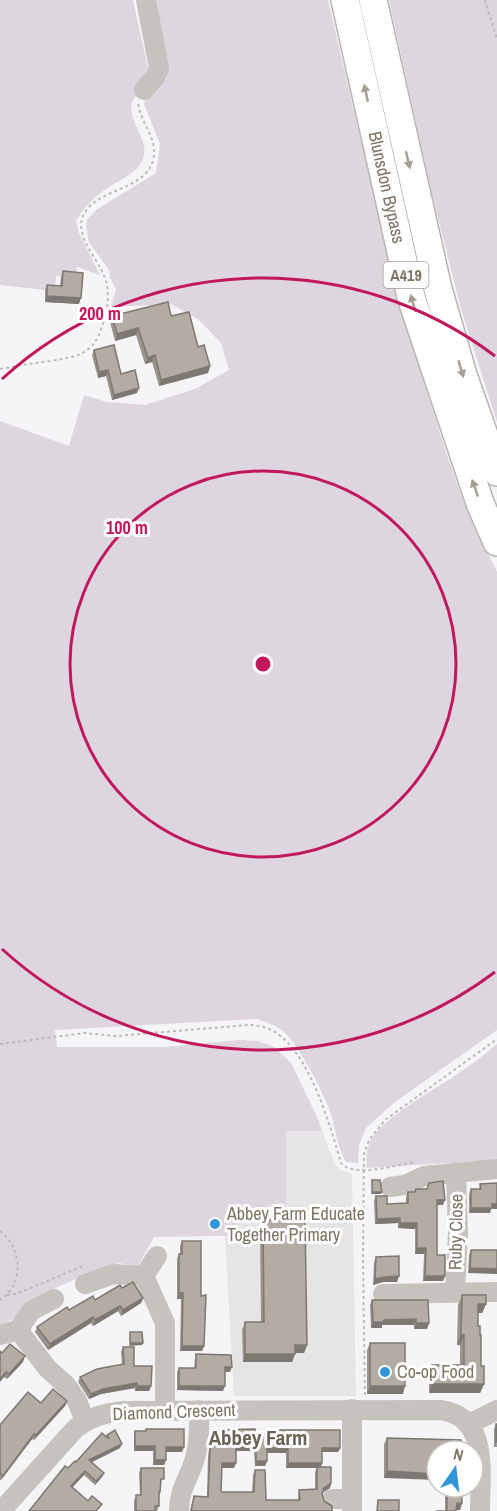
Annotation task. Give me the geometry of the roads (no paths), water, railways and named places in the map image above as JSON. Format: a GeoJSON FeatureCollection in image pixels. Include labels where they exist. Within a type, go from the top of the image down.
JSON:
{"type":"FeatureCollection","features":[{"type":"Feature","properties":{"kind":"highway","name":"Blunsdon Bypass"},"geometry":{"type":"LineString","coordinates":[[345,0],[411,297],[476,492],[497,542]]}},
{"type":"Feature","properties":{"kind":"highway","name":"Blunsdon Bypass"},"geometry":{"type":"LineString","coordinates":[[373,0],[438,289],[463,375],[497,472]]}},
{"type":"Feature","properties":{"kind":"street"},"geometry":{"type":"LineString","coordinates":[[144,90],[156,76],[159,68],[146,0]]}},
{"type":"Feature","properties":{"kind":"street","name":"Ruby Close"},"geometry":{"type":"LineString","coordinates":[[390,1187],[405,1185],[424,1176],[435,1174],[497,1169]]}},
{"type":"Feature","properties":{"kind":"street","name":"Ruby Close"},"geometry":{"type":"LineString","coordinates":[[455,1292],[458,1223],[456,1172]]}},
{"type":"Feature","properties":{"kind":"street"},"geometry":{"type":"LineString","coordinates":[[144,1276],[157,1256]]}},
{"type":"Feature","properties":{"kind":"street"},"geometry":{"type":"LineString","coordinates":[[85,1284],[114,1274],[144,1276]]}},
{"type":"Feature","properties":{"kind":"street"},"geometry":{"type":"LineString","coordinates":[[144,1276],[165,1323],[165,1410]]}},
{"type":"Feature","properties":{"kind":"street"},"geometry":{"type":"LineString","coordinates":[[383,1294],[497,1292]]}},
{"type":"Feature","properties":{"kind":"street"},"geometry":{"type":"LineString","coordinates":[[54,1299],[31,1311],[9,1332],[66,1385],[77,1401],[85,1421]]}},
{"type":"Feature","properties":{"kind":"street"},"geometry":{"type":"LineString","coordinates":[[332,1499],[352,1505],[359,1409]]}},
{"type":"Feature","properties":{"kind":"street","name":"Diamond Crescent"},"geometry":{"type":"LineString","coordinates":[[1,1511],[68,1436],[85,1421],[111,1412],[359,1409],[446,1411],[469,1424]]}},
{"type":"Feature","properties":{"kind":"street"},"geometry":{"type":"LineString","coordinates":[[179,1511],[182,1486],[193,1465],[197,1450],[199,1410]]}},
{"type":"Feature","properties":{"kind":"street"},"geometry":{"type":"LineString","coordinates":[[480,1511],[478,1444],[474,1430],[469,1424],[497,1410]]}},
{"type":"Feature","properties":{"kind":"place","name":"Abbey Farm Educate Together Primary"},"geometry":{"type":"Point","coordinates":[215,1224]}},
{"type":"Feature","properties":{"kind":"place","name":"Co-op Food"},"geometry":{"type":"Point","coordinates":[385,1372]}},
{"type":"Feature","properties":{"kind":"district","name":"Abbey Farm"},"geometry":{"type":"Point","coordinates":[258,1438]}}]}
